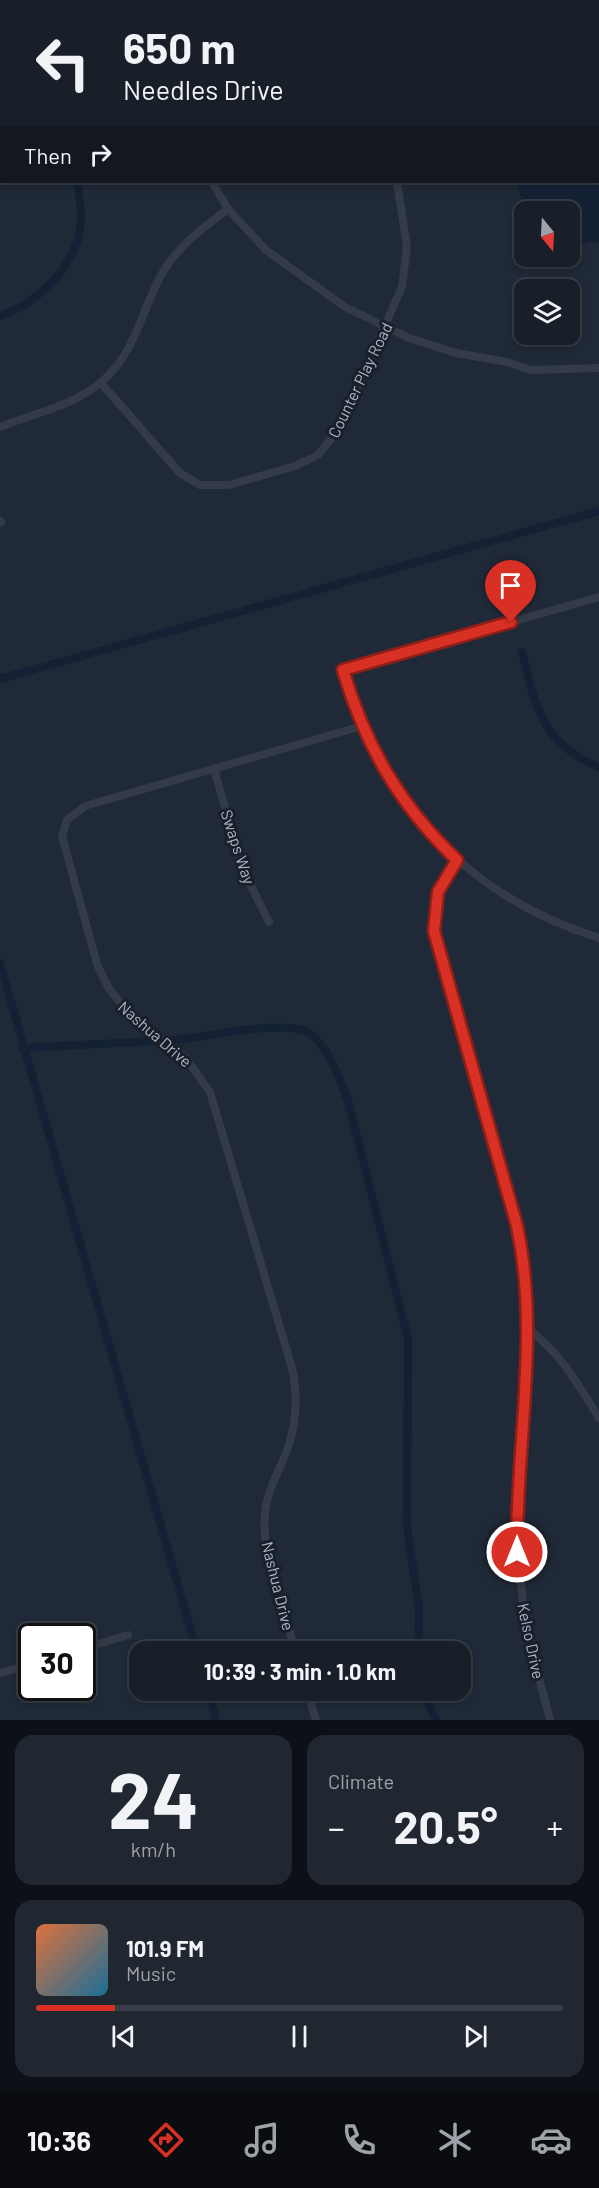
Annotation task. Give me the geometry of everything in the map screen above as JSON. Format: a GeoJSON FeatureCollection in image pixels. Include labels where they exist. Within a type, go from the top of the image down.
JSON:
{"type":"FeatureCollection","features":[{"type":"Feature","properties":{"kind":"street"},"geometry":{"type":"LineString","coordinates":[[213,183],[228,209],[266,250],[345,306],[386,327],[409,338],[456,353],[507,362],[531,370],[599,368]]}},
{"type":"Feature","properties":{"kind":"street","name":"Counter Play Road"},"geometry":{"type":"LineString","coordinates":[[101,382],[180,473],[200,485],[224,486],[301,464],[326,447],[339,429],[402,287],[406,265],[406,236],[397,183]]}},
{"type":"Feature","properties":{"kind":"street"},"geometry":{"type":"LineString","coordinates":[[0,427],[63,405],[101,382],[129,349],[155,288],[173,258],[193,237],[228,209]]}},
{"type":"Feature","properties":{"kind":"street"},"geometry":{"type":"LineString","coordinates":[[599,597],[343,670],[362,726],[398,793],[424,827],[457,860],[491,887],[534,912],[599,938]]}},
{"type":"Feature","properties":{"kind":"street","name":"Nashua Drive"},"geometry":{"type":"LineString","coordinates":[[293,1641],[268,1556],[265,1529],[268,1496],[294,1428],[296,1395],[292,1368],[210,1092],[185,1058],[136,1021],[109,989],[97,964],[62,841],[67,820],[80,808],[362,726]]}},
{"type":"Feature","properties":{"kind":"street","name":"Swaps Way"},"geometry":{"type":"LineString","coordinates":[[214,769],[243,870],[269,922]]}},
{"type":"Feature","properties":{"kind":"street","name":"Kelso Drive"},"geometry":{"type":"LineString","coordinates":[[457,860],[438,892],[434,931],[517,1226],[526,1273],[517,1552],[526,1632],[550,1720]]}},
{"type":"Feature","properties":{"kind":"street"},"geometry":{"type":"LineString","coordinates":[[526,1328],[541,1339],[569,1367],[599,1418]]}},
{"type":"Feature","properties":{"kind":"street"},"geometry":{"type":"LineString","coordinates":[[96,1645],[128,1635]]}},
{"type":"Feature","properties":{"kind":"street"},"geometry":{"type":"LineString","coordinates":[[0,1673],[18,1668]]}},
{"type":"Feature","properties":{"kind":"street"},"geometry":{"type":"LineString","coordinates":[[310,1701],[316,1720]]}},
{"type":"Feature","properties":{"kind":"water"},"geometry":{"type":"Polygon","coordinates":[[[517,183],[599,183],[599,242],[580,243],[580,201],[522,201],[517,183]]]}},
{"type":"Feature","properties":{"kind":"waterway"},"geometry":{"type":"LineString","coordinates":[[0,316],[27,303],[62,271],[70,257],[80,229],[77,183]]}},
{"type":"Feature","properties":{"kind":"waterway"},"geometry":{"type":"LineString","coordinates":[[0,679],[599,511]]}},
{"type":"Feature","properties":{"kind":"waterway"},"geometry":{"type":"LineString","coordinates":[[522,652],[537,706],[553,735],[564,747],[599,767]]}},
{"type":"Feature","properties":{"kind":"waterway"},"geometry":{"type":"LineString","coordinates":[[0,963],[194,1641]]}},
{"type":"Feature","properties":{"kind":"waterway"},"geometry":{"type":"LineString","coordinates":[[173,1040],[264,1028],[298,1029],[309,1033],[323,1047],[341,1083],[348,1101],[408,1339],[407,1527],[419,1608],[418,1641]]}},
{"type":"Feature","properties":{"kind":"waterway"},"geometry":{"type":"LineString","coordinates":[[23,1048],[156,1041]]}},
{"type":"Feature","properties":{"kind":"waterway"},"geometry":{"type":"LineString","coordinates":[[211,1701],[216,1720]]}},
{"type":"Feature","properties":{"kind":"waterway"},"geometry":{"type":"LineString","coordinates":[[427,1701],[436,1720]]}},
{"type":"Feature","properties":{"kind":"route"},"geometry":{"type":"LineString","coordinates":[[511,622],[343,670],[362,726],[384,771],[424,827],[457,860],[438,892],[434,917],[436,944],[517,1226],[526,1273],[527,1314],[517,1552]]}}]}
